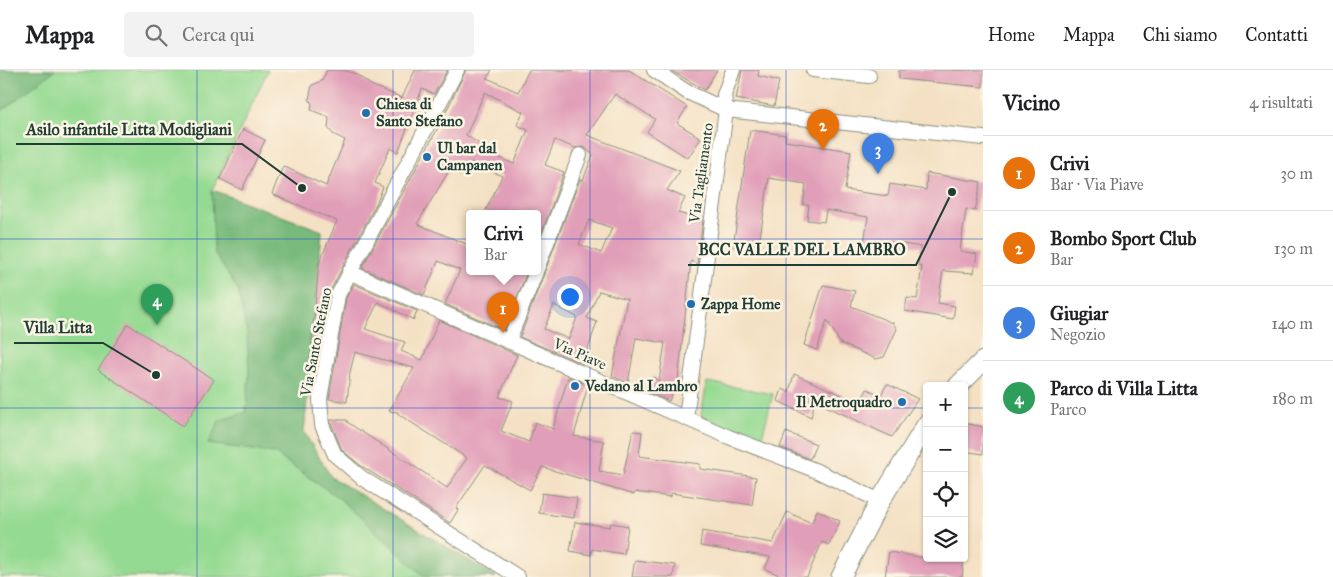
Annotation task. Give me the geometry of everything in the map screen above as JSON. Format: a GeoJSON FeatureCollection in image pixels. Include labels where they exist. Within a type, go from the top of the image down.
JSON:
{"type":"FeatureCollection","features":[{"type":"Feature","properties":{"kind":"main road"},"geometry":{"type":"LineString","coordinates":[[962,382],[983,361]]}},
{"type":"Feature","properties":{"kind":"main road"},"geometry":{"type":"LineString","coordinates":[[841,577],[880,501],[925,427]]}},
{"type":"Feature","properties":{"kind":"street","name":"Via Santo Stefano"},"geometry":{"type":"LineString","coordinates":[[457,70],[338,295],[320,400],[322,425],[335,455],[362,478],[518,577]]}},
{"type":"Feature","properties":{"kind":"street"},"geometry":{"type":"LineString","coordinates":[[654,70],[687,92],[726,110],[983,138]]}},
{"type":"Feature","properties":{"kind":"street","name":"Via Tagliamento"},"geometry":{"type":"LineString","coordinates":[[686,418],[726,110],[724,95],[733,70]]}},
{"type":"Feature","properties":{"kind":"street"},"geometry":{"type":"LineString","coordinates":[[813,70],[869,76]]}},
{"type":"Feature","properties":{"kind":"street"},"geometry":{"type":"LineString","coordinates":[[541,257],[580,155]]}},
{"type":"Feature","properties":{"kind":"street","name":"Via Piave"},"geometry":{"type":"LineString","coordinates":[[349,272],[686,418],[817,471],[880,501]]}},
{"type":"Feature","properties":{"kind":"street"},"geometry":{"type":"LineString","coordinates":[[509,340],[534,275]]}},
{"type":"Feature","properties":{"kind":"green space"},"geometry":{"type":"Polygon","coordinates":[[[0,70],[268,70],[212,190],[322,231],[304,433],[331,477],[496,577],[0,577],[0,70]]]}},
{"type":"Feature","properties":{"kind":"green space"},"geometry":{"type":"Polygon","coordinates":[[[0,70],[55,70],[0,112],[0,70]]]}},
{"type":"Feature","properties":{"kind":"green space"},"geometry":{"type":"Polygon","coordinates":[[[212,190],[322,231],[304,432],[331,477],[496,577],[425,577],[339,498],[274,453],[208,444],[219,421],[246,412],[249,374],[247,333],[238,290],[214,252],[212,190]]]}},
{"type":"Feature","properties":{"kind":"green space"},"geometry":{"type":"Polygon","coordinates":[[[707,382],[773,394],[761,441],[701,416],[707,382]]]}},
{"type":"Feature","properties":{"kind":"building"},"geometry":{"type":"Polygon","coordinates":[[[327,70],[343,70],[356,74],[371,85],[402,98],[415,70],[447,70],[434,94],[422,89],[398,152],[390,148],[375,183],[383,187],[377,202],[329,293],[316,372],[309,371],[319,263],[337,221],[272,194],[283,166],[326,186],[345,140],[333,134],[328,128],[329,117],[311,110],[312,104],[309,99],[312,85],[322,81],[327,70]]]}},
{"type":"Feature","properties":{"kind":"building"},"geometry":{"type":"Polygon","coordinates":[[[466,70],[492,70],[487,78],[518,92],[529,70],[629,70],[687,107],[677,123],[701,138],[688,158],[647,132],[655,119],[615,94],[587,135],[680,171],[667,190],[685,198],[678,213],[703,220],[697,264],[691,261],[678,381],[669,401],[647,392],[653,377],[659,381],[665,343],[636,338],[628,383],[612,376],[627,299],[599,291],[587,318],[597,322],[583,364],[520,337],[580,179],[583,180],[593,155],[584,147],[575,148],[555,140],[545,165],[564,172],[541,234],[541,210],[486,210],[502,176],[471,162],[463,176],[450,169],[417,224],[466,244],[466,275],[526,275],[504,330],[445,304],[460,270],[438,261],[424,295],[362,268],[439,126],[466,70]],[[485,92],[466,135],[500,158],[514,164],[528,130],[517,125],[523,112],[485,92]],[[589,220],[579,244],[601,253],[612,228],[589,220]],[[554,305],[544,329],[569,339],[577,317],[554,305]]]}},
{"type":"Feature","properties":{"kind":"building"},"geometry":{"type":"Polygon","coordinates":[[[670,70],[717,70],[705,90],[670,70]]]}},
{"type":"Feature","properties":{"kind":"building"},"geometry":{"type":"Polygon","coordinates":[[[742,70],[759,70],[758,76],[779,81],[774,106],[736,99],[742,70]]]}},
{"type":"Feature","properties":{"kind":"building"},"geometry":{"type":"Polygon","coordinates":[[[899,70],[983,70],[983,87],[899,79],[899,70]]]}},
{"type":"Feature","properties":{"kind":"building"},"geometry":{"type":"Polygon","coordinates":[[[243,129],[265,140],[242,190],[220,179],[243,129]]]}},
{"type":"Feature","properties":{"kind":"building"},"geometry":{"type":"Polygon","coordinates":[[[750,130],[786,135],[785,141],[851,151],[845,190],[888,196],[890,184],[926,190],[927,173],[981,182],[975,211],[966,209],[960,251],[977,254],[974,273],[943,271],[938,303],[955,306],[953,319],[905,311],[907,298],[917,299],[922,267],[918,266],[921,247],[885,241],[883,252],[863,249],[868,217],[826,210],[824,222],[807,220],[809,205],[803,205],[806,184],[769,178],[758,251],[733,247],[750,130]]]}},
{"type":"Feature","properties":{"kind":"building"},"geometry":{"type":"Polygon","coordinates":[[[354,284],[417,311],[414,320],[378,302],[365,329],[405,342],[401,351],[422,360],[439,320],[517,355],[499,397],[513,401],[501,431],[529,442],[535,422],[553,429],[568,377],[588,385],[574,436],[604,441],[599,471],[623,475],[633,431],[642,432],[639,456],[700,464],[700,469],[756,477],[752,505],[671,493],[671,497],[635,492],[634,495],[542,467],[530,490],[485,465],[456,508],[458,510],[450,523],[360,465],[342,450],[331,423],[330,420],[347,420],[347,422],[447,488],[467,458],[398,414],[398,412],[389,411],[414,368],[355,352],[350,372],[347,402],[329,399],[346,298],[354,284]]]}},
{"type":"Feature","properties":{"kind":"building"},"geometry":{"type":"Polygon","coordinates":[[[823,285],[855,291],[851,306],[893,323],[897,329],[884,357],[876,359],[840,343],[827,320],[817,350],[804,345],[823,285]]]}},
{"type":"Feature","properties":{"kind":"building"},"geometry":{"type":"Polygon","coordinates":[[[128,324],[214,380],[183,426],[98,370],[128,324]]]}},
{"type":"Feature","properties":{"kind":"building"},"geometry":{"type":"Polygon","coordinates":[[[794,374],[860,403],[867,389],[881,395],[887,384],[918,399],[892,437],[815,401],[811,417],[778,401],[782,389],[789,392],[794,374]]]}},
{"type":"Feature","properties":{"kind":"building"},"geometry":{"type":"Polygon","coordinates":[[[968,424],[983,427],[983,454],[968,452],[968,424]]]}},
{"type":"Feature","properties":{"kind":"building"},"geometry":{"type":"Polygon","coordinates":[[[786,432],[816,444],[810,459],[780,447],[786,432]]]}},
{"type":"Feature","properties":{"kind":"building"},"geometry":{"type":"Polygon","coordinates":[[[542,493],[577,498],[574,518],[539,513],[542,493]]]}},
{"type":"Feature","properties":{"kind":"building"},"geometry":{"type":"Polygon","coordinates":[[[817,510],[840,521],[829,545],[822,542],[807,577],[784,577],[765,569],[770,557],[700,546],[702,531],[773,543],[787,512],[812,523],[817,510]]]}},
{"type":"Feature","properties":{"kind":"building"},"geometry":{"type":"Polygon","coordinates":[[[575,522],[610,527],[611,523],[628,526],[624,554],[592,549],[591,555],[570,551],[575,522]]]}},
{"type":"Feature","properties":{"kind":"building"},"geometry":{"type":"Polygon","coordinates":[[[889,552],[923,558],[923,562],[964,562],[962,577],[885,577],[889,552]]]}},
{"type":"Feature","properties":{"kind":"building"},"geometry":{"type":"Polygon","coordinates":[[[635,560],[675,565],[673,577],[632,577],[635,560]]]}},
{"type":"Feature","properties":{"kind":"place","name":"Chiesa di Santo Stefano"},"geometry":{"type":"Point","coordinates":[366,113]}},
{"type":"Feature","properties":{"kind":"place","name":"Bombo Sport Club"},"geometry":{"type":"Point","coordinates":[823,150]}},
{"type":"Feature","properties":{"kind":"place","name":"Ul bar dal Campanen"},"geometry":{"type":"Point","coordinates":[427,157]}},
{"type":"Feature","properties":{"kind":"place","name":"Giugiar"},"geometry":{"type":"Point","coordinates":[878,174]}},
{"type":"Feature","properties":{"kind":"place","name":"Asilo infantile Litta Modigliani"},"geometry":{"type":"Point","coordinates":[302,188]}},
{"type":"Feature","properties":{"kind":"place","name":"BCC VALLE DEL LAMBRO"},"geometry":{"type":"Point","coordinates":[952,192]}},
{"type":"Feature","properties":{"kind":"place","name":"Zappa Home"},"geometry":{"type":"Point","coordinates":[691,304]}},
{"type":"Feature","properties":{"kind":"place","name":"Parco di Villa Litta"},"geometry":{"type":"Point","coordinates":[157,325]}},
{"type":"Feature","properties":{"kind":"place","name":"Crivi"},"geometry":{"type":"Point","coordinates":[503,333]}},
{"type":"Feature","properties":{"kind":"place","name":"Villa Litta"},"geometry":{"type":"Point","coordinates":[156,375]}},
{"type":"Feature","properties":{"kind":"place","name":"Vedano al Lambro"},"geometry":{"type":"Point","coordinates":[575,386]}},
{"type":"Feature","properties":{"kind":"place","name":"Il Metroquadro"},"geometry":{"type":"Point","coordinates":[902,402]}}]}
